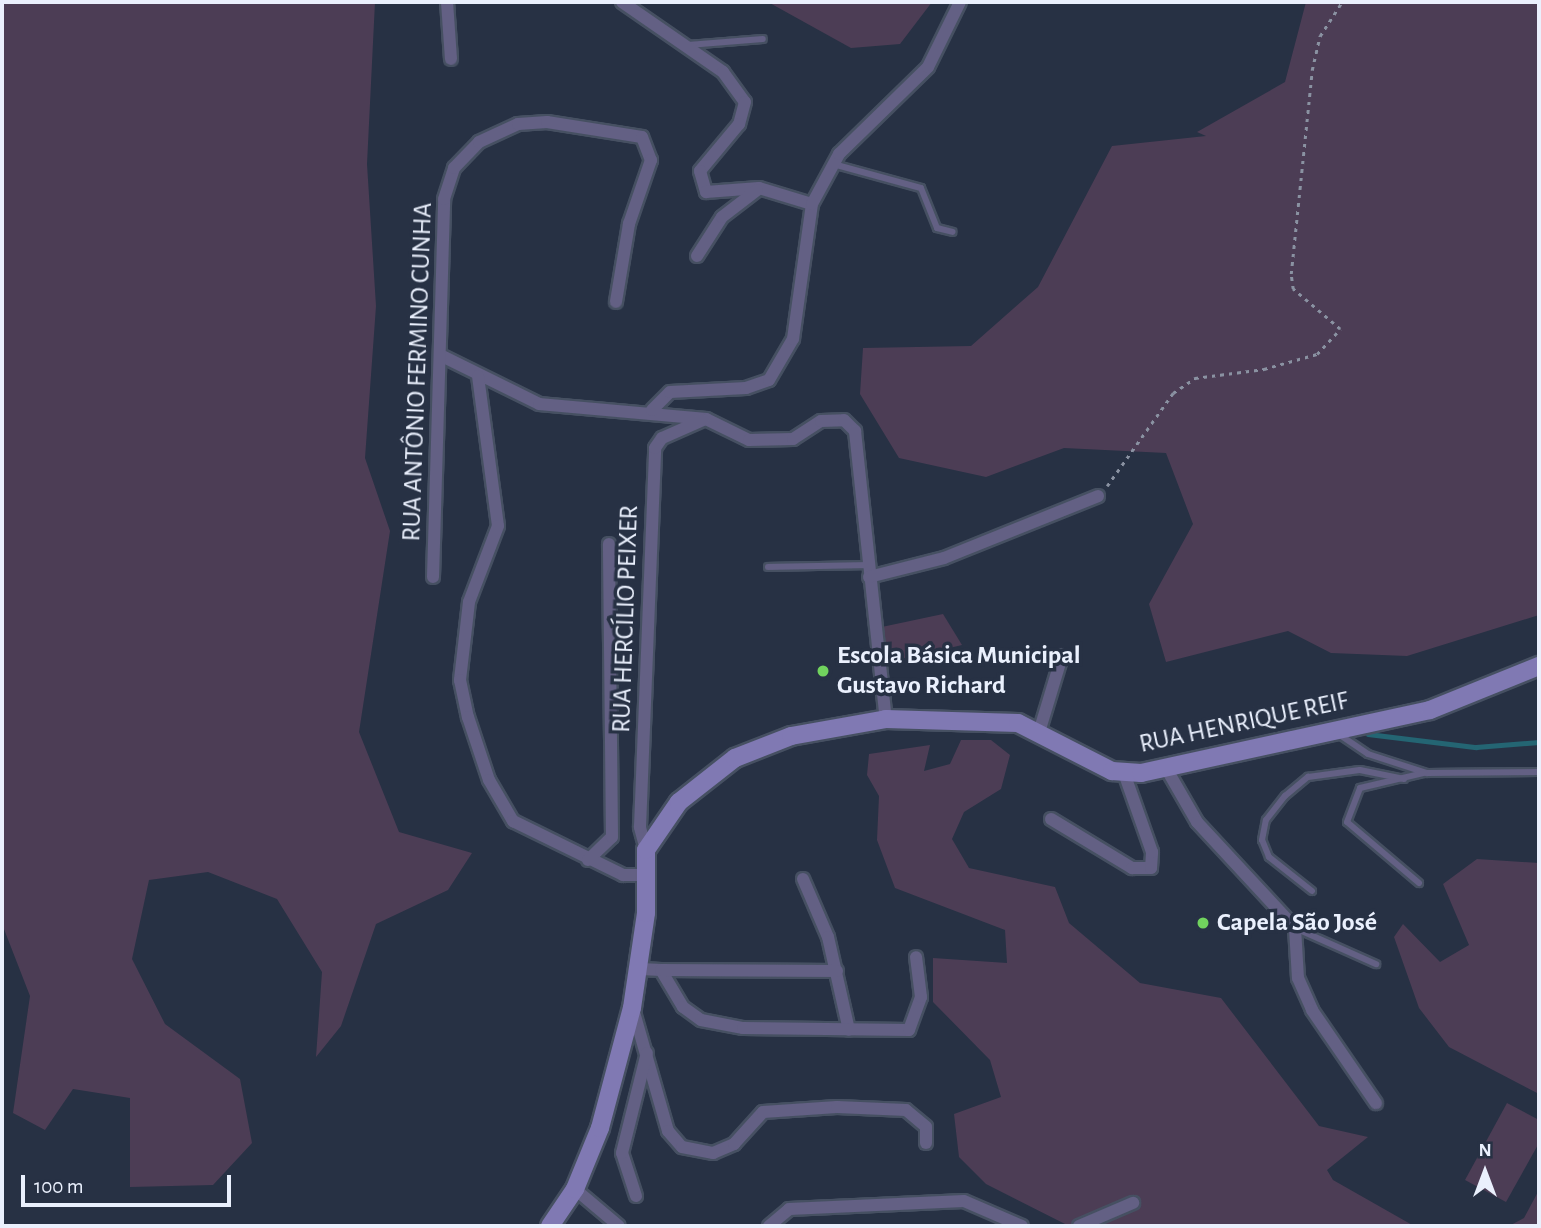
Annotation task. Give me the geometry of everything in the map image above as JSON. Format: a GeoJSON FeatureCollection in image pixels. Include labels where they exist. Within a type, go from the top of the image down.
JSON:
{"type":"FeatureCollection","features":[{"type":"Feature","properties":{"kind":"street"},"geometry":{"type":"LineString","coordinates":[[447,2],[451,59]]}},
{"type":"Feature","properties":{"kind":"street"},"geometry":{"type":"LineString","coordinates":[[622,2],[679,46],[723,72],[745,102],[739,124],[701,171],[699,184],[719,194],[760,188],[812,204]]}},
{"type":"Feature","properties":{"kind":"street"},"geometry":{"type":"LineString","coordinates":[[652,410],[670,392],[746,388],[769,380],[793,339],[812,204],[833,164],[928,67],[960,2]]}},
{"type":"Feature","properties":{"kind":"street","name":"RUA ANTÔNIO FERMINO CUNHA"},"geometry":{"type":"LineString","coordinates":[[433,578],[444,199],[454,168],[479,142],[518,124],[624,132],[650,147],[616,302]]}},
{"type":"Feature","properties":{"kind":"street"},"geometry":{"type":"LineString","coordinates":[[697,256],[722,216],[760,188]]}},
{"type":"Feature","properties":{"kind":"street"},"geometry":{"type":"LineString","coordinates":[[440,355],[478,376],[540,404],[613,414],[652,410],[706,419],[771,443],[793,439],[821,421],[844,420],[855,431],[886,719]]}},
{"type":"Feature","properties":{"kind":"street"},"geometry":{"type":"LineString","coordinates":[[478,376],[498,526],[469,602],[460,681],[468,717],[489,780],[513,821],[623,875],[643,875]]}},
{"type":"Feature","properties":{"kind":"street","name":"RUA HERCÍLIO PEIXER"},"geometry":{"type":"LineString","coordinates":[[646,850],[640,827],[655,448],[662,438],[706,419]]}},
{"type":"Feature","properties":{"kind":"street"},"geometry":{"type":"LineString","coordinates":[[869,571],[944,558],[1098,496]]}},
{"type":"Feature","properties":{"kind":"street"},"geometry":{"type":"LineString","coordinates":[[588,860],[612,837],[609,544]]}},
{"type":"Feature","properties":{"kind":"street"},"geometry":{"type":"LineString","coordinates":[[1040,729],[1062,656]]}},
{"type":"Feature","properties":{"kind":"street","name":"RUA HENRIQUE REIF"},"geometry":{"type":"LineString","coordinates":[[550,1226],[575,1189],[600,1128],[632,1008],[641,969],[646,850],[679,802],[735,758],[791,736],[886,719],[1040,729],[1124,773],[1166,768],[1330,729],[1430,710],[1539,666]]}},
{"type":"Feature","properties":{"kind":"street"},"geometry":{"type":"LineString","coordinates":[[1166,768],[1197,822],[1294,928],[1298,978],[1312,1010],[1376,1103]]}},
{"type":"Feature","properties":{"kind":"street"},"geometry":{"type":"LineString","coordinates":[[1051,819],[1132,868],[1151,868],[1152,852],[1124,773]]}},
{"type":"Feature","properties":{"kind":"street"},"geometry":{"type":"LineString","coordinates":[[803,879],[837,971],[849,1030]]}},
{"type":"Feature","properties":{"kind":"street"},"geometry":{"type":"LineString","coordinates":[[661,970],[683,1007],[701,1020],[743,1028],[909,1030],[916,1023],[921,997],[916,957]]}},
{"type":"Feature","properties":{"kind":"street"},"geometry":{"type":"LineString","coordinates":[[641,969],[837,971]]}},
{"type":"Feature","properties":{"kind":"street"},"geometry":{"type":"LineString","coordinates":[[632,1008],[668,1131],[695,1153],[734,1144],[763,1112],[837,1107],[906,1110],[926,1127],[926,1143]]}},
{"type":"Feature","properties":{"kind":"street"},"geometry":{"type":"LineString","coordinates":[[636,1196],[622,1153],[647,1053]]}},
{"type":"Feature","properties":{"kind":"street"},"geometry":{"type":"LineString","coordinates":[[575,1189],[620,1226]]}},
{"type":"Feature","properties":{"kind":"street"},"geometry":{"type":"LineString","coordinates":[[769,1226],[789,1209],[964,1201],[1021,1226]]}},
{"type":"Feature","properties":{"kind":"street"},"geometry":{"type":"LineString","coordinates":[[1079,1226],[1133,1203]]}},
{"type":"Feature","properties":{"kind":"lane"},"geometry":{"type":"LineString","coordinates":[[679,46],[763,39]]}},
{"type":"Feature","properties":{"kind":"lane"},"geometry":{"type":"LineString","coordinates":[[833,164],[921,188],[937,228],[953,232]]}},
{"type":"Feature","properties":{"kind":"lane"},"geometry":{"type":"LineString","coordinates":[[768,567],[869,571]]}},
{"type":"Feature","properties":{"kind":"lane"},"geometry":{"type":"LineString","coordinates":[[1330,729],[1368,754],[1427,773]]}},
{"type":"Feature","properties":{"kind":"lane"},"geometry":{"type":"LineString","coordinates":[[1312,891],[1269,858],[1262,840],[1266,820],[1285,796],[1308,777],[1360,771],[1404,779]]}},
{"type":"Feature","properties":{"kind":"lane"},"geometry":{"type":"LineString","coordinates":[[1419,883],[1347,822],[1360,788],[1427,773],[1539,772]]}},
{"type":"Feature","properties":{"kind":"lane"},"geometry":{"type":"LineString","coordinates":[[1294,928],[1376,964]]}},
{"type":"Feature","properties":{"kind":"path"},"geometry":{"type":"LineString","coordinates":[[1098,496],[1172,393],[1195,378],[1264,369],[1317,354],[1340,329],[1293,289],[1291,274],[1312,70],[1320,36],[1342,2]]}},
{"type":"Feature","properties":{"kind":"shaded area"},"geometry":{"type":"Polygon","coordinates":[[[2,2],[375,2],[367,164],[376,306],[365,458],[390,531],[359,732],[399,832],[472,853],[448,890],[376,924],[341,1026],[316,1057],[322,972],[277,899],[208,872],[149,880],[132,959],[165,1024],[240,1079],[252,1143],[213,1185],[130,1187],[130,1098],[73,1089],[45,1130],[13,1113],[30,996],[2,924],[2,2]]]}},
{"type":"Feature","properties":{"kind":"shaded area"},"geometry":{"type":"Polygon","coordinates":[[[768,2],[932,2],[900,44],[851,48],[768,2]]]}},
{"type":"Feature","properties":{"kind":"shaded area"},"geometry":{"type":"Polygon","coordinates":[[[1306,2],[1539,2],[1539,615],[1407,656],[1331,653],[1288,631],[1166,662],[1149,604],[1193,524],[1166,453],[1064,448],[986,477],[899,458],[860,394],[863,348],[971,346],[1038,287],[1112,146],[1206,136],[1197,132],[1285,82],[1306,2]]]}},
{"type":"Feature","properties":{"kind":"shaded area"},"geometry":{"type":"Polygon","coordinates":[[[943,614],[962,645],[882,664],[877,628],[943,614]]]}},
{"type":"Feature","properties":{"kind":"shaded area"},"geometry":{"type":"Polygon","coordinates":[[[961,740],[991,740],[1010,755],[1001,789],[964,812],[952,839],[969,868],[1055,887],[1069,923],[1140,983],[1221,998],[1319,1126],[1368,1137],[1327,1170],[1333,1180],[1414,1226],[1069,1226],[986,1184],[959,1157],[954,1114],[1001,1097],[990,1060],[933,1002],[933,958],[1007,963],[1005,930],[895,888],[877,840],[879,796],[867,775],[869,754],[930,745],[924,771],[950,764],[961,740]]]}},
{"type":"Feature","properties":{"kind":"shaded area"},"geometry":{"type":"Polygon","coordinates":[[[1477,859],[1539,863],[1539,1094],[1449,1047],[1419,1008],[1394,937],[1403,924],[1440,962],[1469,945],[1443,884],[1477,859]]]}},
{"type":"Feature","properties":{"kind":"shaded area"},"geometry":{"type":"Polygon","coordinates":[[[1507,1103],[1539,1120],[1539,1143],[1506,1202],[1465,1180],[1507,1103]]]}},
{"type":"Feature","properties":{"kind":"shaded area"},"geometry":{"type":"Polygon","coordinates":[[[1539,1190],[1539,1226],[1509,1226],[1524,1218],[1539,1190]]]}},
{"type":"Feature","properties":{"kind":"waterway"},"geometry":{"type":"LineString","coordinates":[[1368,734],[1476,747],[1539,742]]}},
{"type":"Feature","properties":{"kind":"place","name":"Escola Básica Municipal Gustavo Richard"},"geometry":{"type":"Point","coordinates":[823,671]}},
{"type":"Feature","properties":{"kind":"place","name":"Capela São José"},"geometry":{"type":"Point","coordinates":[1203,923]}}]}
